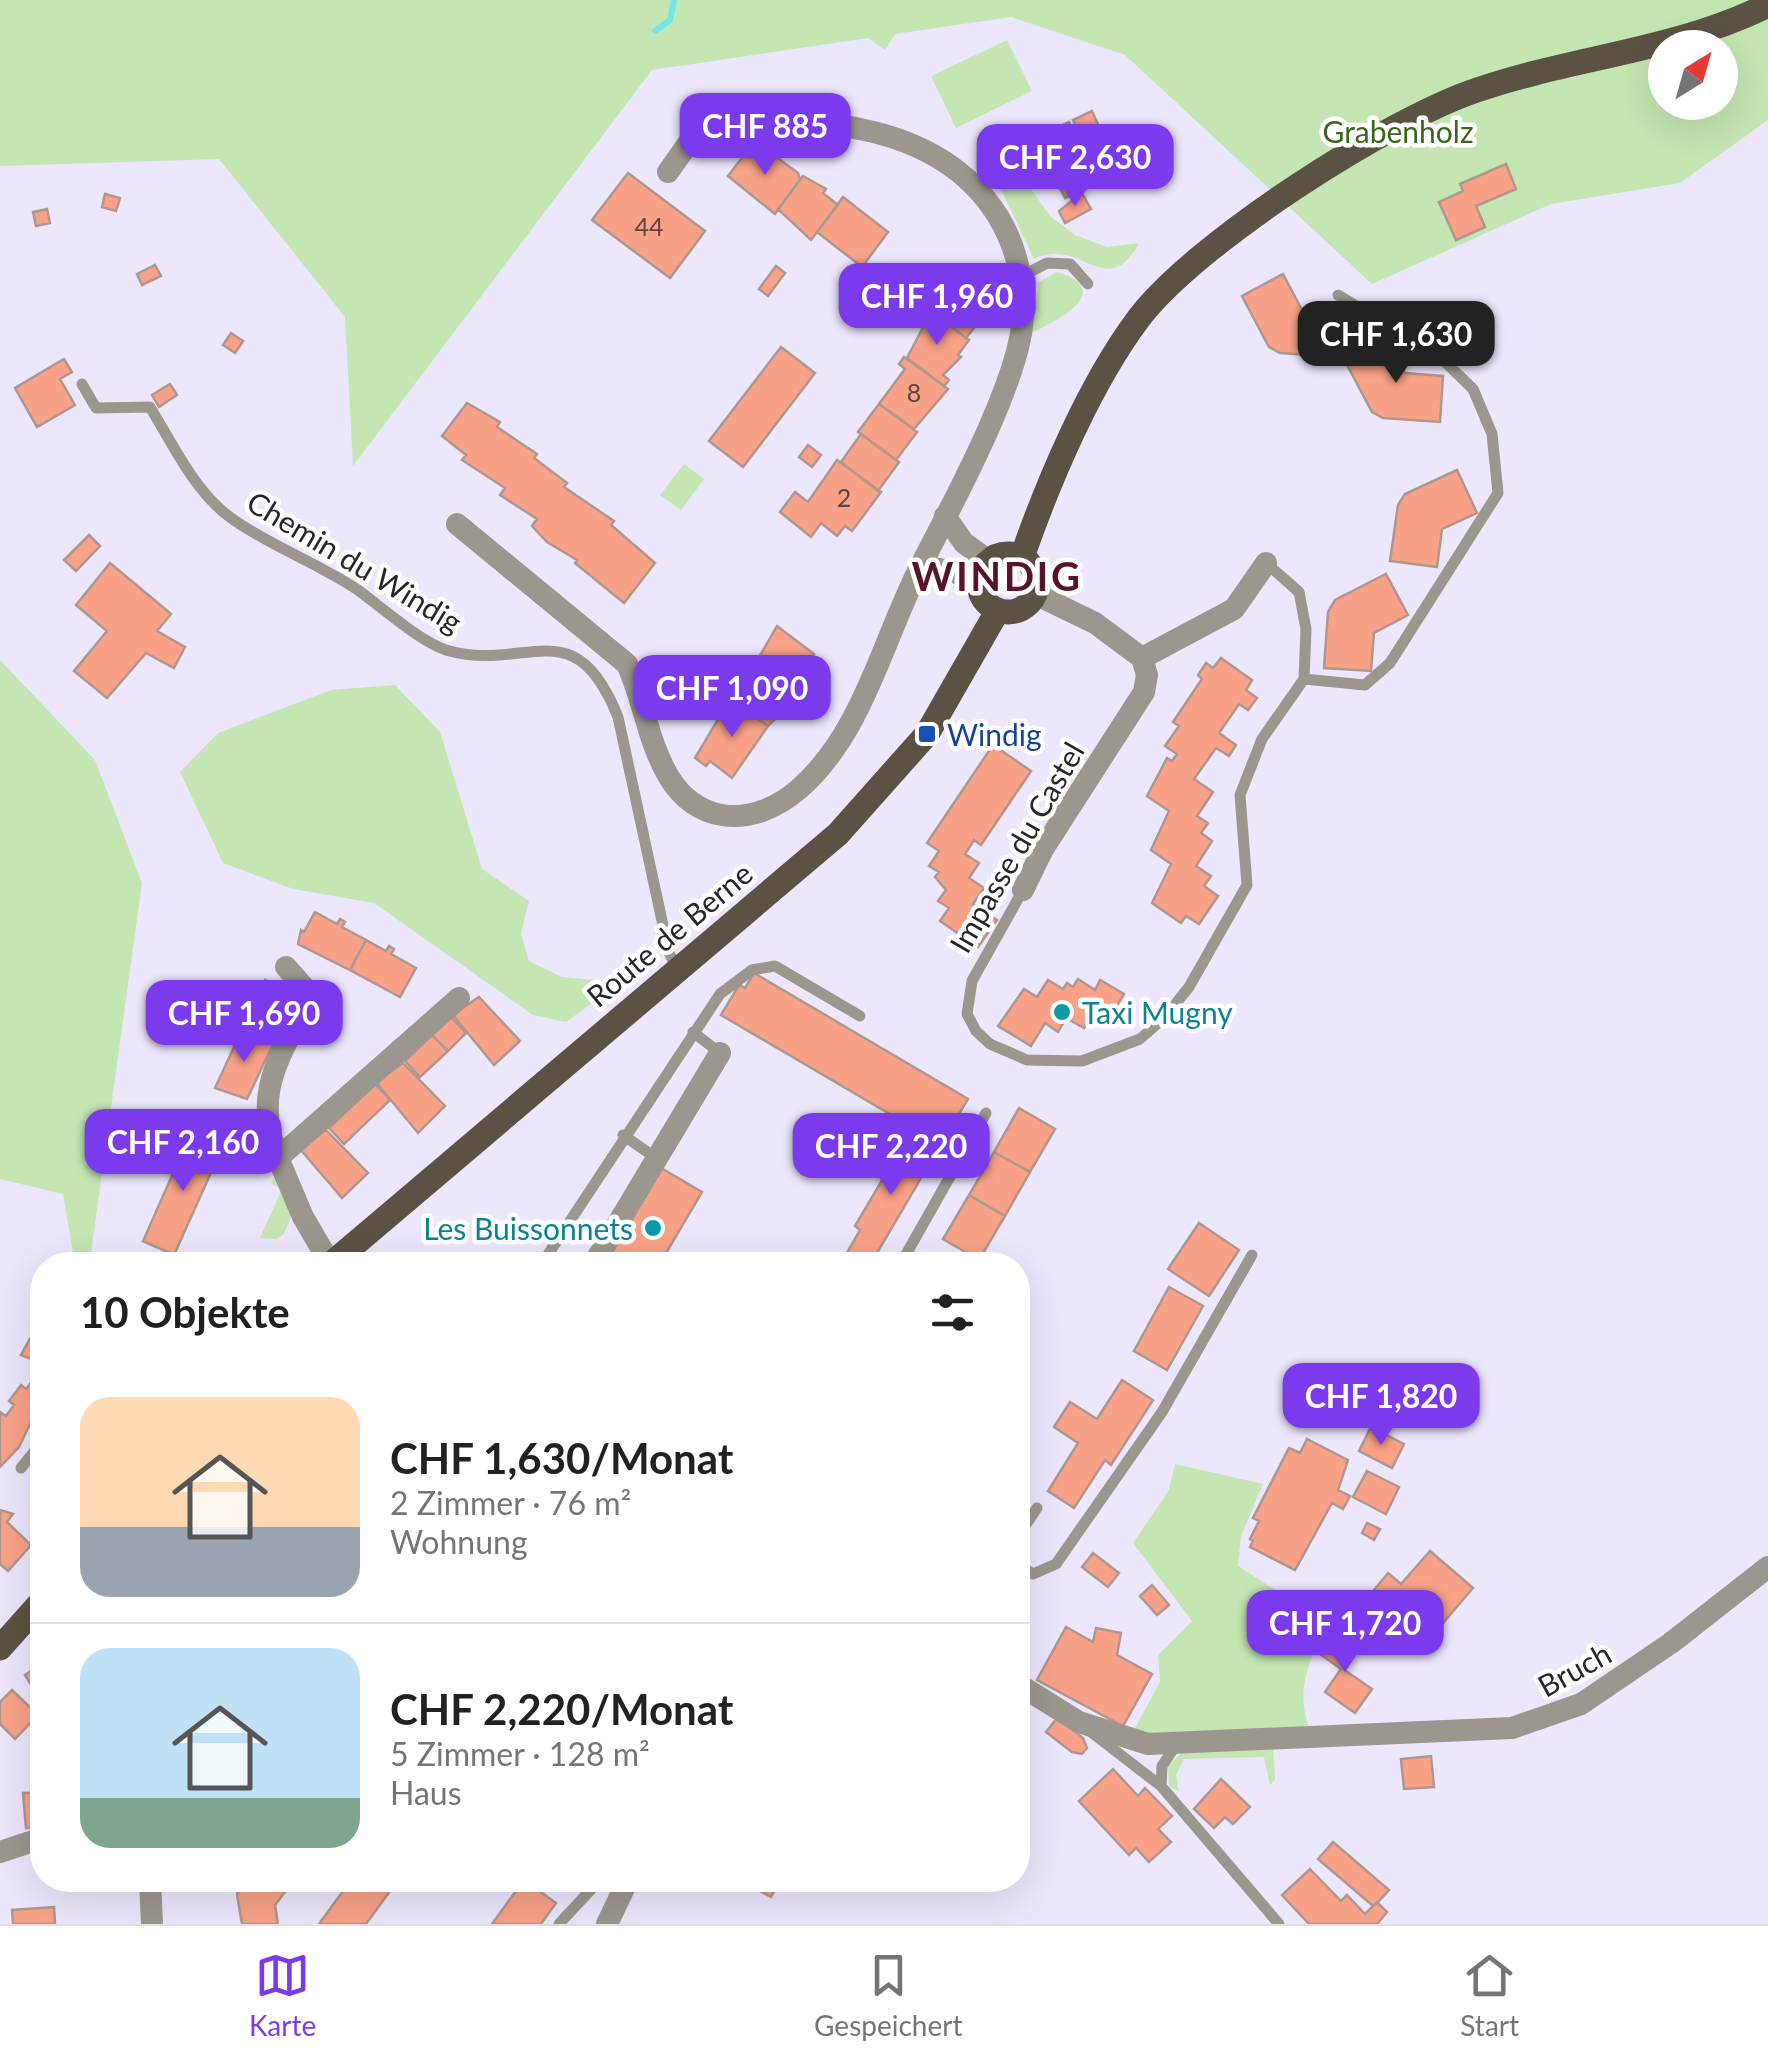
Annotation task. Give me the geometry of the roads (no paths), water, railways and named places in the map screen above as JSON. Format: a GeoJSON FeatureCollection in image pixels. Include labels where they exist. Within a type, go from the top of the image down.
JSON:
{"type":"FeatureCollection","features":[{"type":"Feature","properties":{"kind":"main road"},"geometry":{"type":"LineString","coordinates":[[1022,556],[1078,429],[1124,341],[1155,299],[1224,241],[1347,156],[1442,103],[1512,79],[1702,33],[1768,5]]}},
{"type":"Feature","properties":{"kind":"main road"},"geometry":{"type":"LineString","coordinates":[[1005,554],[1022,556],[1034,568],[1036,594],[1016,611],[998,610],[984,599],[984,571],[1005,554]]}},
{"type":"Feature","properties":{"kind":"main road","name":"Route de Berne"},"geometry":{"type":"LineString","coordinates":[[345,1252],[787,878],[877,794],[927,734],[998,610]]}},
{"type":"Feature","properties":{"kind":"main road"},"geometry":{"type":"LineString","coordinates":[[0,1648],[30,1614]]}},
{"type":"Feature","properties":{"kind":"street"},"geometry":{"type":"LineString","coordinates":[[457,524],[627,664],[640,693],[659,765],[686,798],[721,815],[758,814],[799,789],[834,746],[870,685],[1010,374],[1022,326],[1014,246],[974,184],[950,163],[885,135],[792,119],[705,120],[668,172]]}},
{"type":"Feature","properties":{"kind":"street"},"geometry":{"type":"LineString","coordinates":[[945,516],[984,571]]}},
{"type":"Feature","properties":{"kind":"street"},"geometry":{"type":"LineString","coordinates":[[1036,594],[1095,623],[1142,658],[1234,609],[1266,563]]}},
{"type":"Feature","properties":{"kind":"street"},"geometry":{"type":"LineString","coordinates":[[921,566],[984,571]]}},
{"type":"Feature","properties":{"kind":"street","name":"Impasse du Castel"},"geometry":{"type":"LineString","coordinates":[[1022,890],[1043,849],[1144,692],[1147,675],[1142,658]]}},
{"type":"Feature","properties":{"kind":"street"},"geometry":{"type":"LineString","coordinates":[[286,967],[310,994],[266,1096],[264,1115],[303,1217],[323,1252]]}},
{"type":"Feature","properties":{"kind":"street"},"geometry":{"type":"LineString","coordinates":[[278,1158],[459,998]]}},
{"type":"Feature","properties":{"kind":"street"},"geometry":{"type":"LineString","coordinates":[[601,1252],[720,1054]]}},
{"type":"Feature","properties":{"kind":"street","name":"Bruch"},"geometry":{"type":"LineString","coordinates":[[1030,1691],[1080,1722],[1135,1742],[1176,1745],[1526,1726],[1582,1704],[1626,1676],[1768,1567]]}},
{"type":"Feature","properties":{"kind":"street"},"geometry":{"type":"LineString","coordinates":[[0,1852],[30,1842]]}},
{"type":"Feature","properties":{"kind":"street"},"geometry":{"type":"LineString","coordinates":[[151,1892],[152,1924]]}},
{"type":"Feature","properties":{"kind":"street"},"geometry":{"type":"LineString","coordinates":[[607,1924],[622,1892]]}},
{"type":"Feature","properties":{"kind":"lane"},"geometry":{"type":"LineString","coordinates":[[1020,277],[1047,263],[1070,264],[1088,284]]}},
{"type":"Feature","properties":{"kind":"lane"},"geometry":{"type":"LineString","coordinates":[[1266,563],[1299,592],[1306,630],[1304,680],[1364,684],[1390,663],[1498,493],[1492,434],[1473,389],[1441,358],[1338,295]]}},
{"type":"Feature","properties":{"kind":"lane","name":"Chemin du Windig"},"geometry":{"type":"LineString","coordinates":[[82,384],[96,408],[150,407],[200,486],[230,518],[324,568],[444,650],[469,654],[543,650],[589,664],[604,680],[618,718],[668,948],[677,968]]}},
{"type":"Feature","properties":{"kind":"lane","name":"Impasse du Castel"},"geometry":{"type":"LineString","coordinates":[[1022,890],[972,981],[967,1014],[976,1031],[1010,1055],[1053,1063],[1112,1053],[1140,1039],[1166,1016],[1188,987],[1248,885],[1240,795],[1262,739],[1304,680]]}},
{"type":"Feature","properties":{"kind":"lane"},"geometry":{"type":"LineString","coordinates":[[549,1252],[623,1135],[720,994],[764,966],[775,966],[860,1016]]}},
{"type":"Feature","properties":{"kind":"lane"},"geometry":{"type":"LineString","coordinates":[[693,1032],[720,1054]]}},
{"type":"Feature","properties":{"kind":"lane"},"geometry":{"type":"LineString","coordinates":[[907,1252],[986,1113]]}},
{"type":"Feature","properties":{"kind":"lane"},"geometry":{"type":"LineString","coordinates":[[623,1135],[656,1158]]}},
{"type":"Feature","properties":{"kind":"lane"},"geometry":{"type":"LineString","coordinates":[[1030,1572],[1056,1564],[1162,1412],[1252,1255]]}},
{"type":"Feature","properties":{"kind":"lane"},"geometry":{"type":"LineString","coordinates":[[21,1468],[30,1457]]}},
{"type":"Feature","properties":{"kind":"lane"},"geometry":{"type":"LineString","coordinates":[[1030,1518],[1037,1508]]}},
{"type":"Feature","properties":{"kind":"lane"},"geometry":{"type":"LineString","coordinates":[[1080,1722],[1162,1786],[1279,1924]]}},
{"type":"Feature","properties":{"kind":"lane"},"geometry":{"type":"LineString","coordinates":[[1162,1786],[1162,1766],[1176,1745]]}},
{"type":"Feature","properties":{"kind":"lane"},"geometry":{"type":"LineString","coordinates":[[560,1924],[587,1892]]}},
{"type":"Feature","properties":{"kind":"waterway"},"geometry":{"type":"LineString","coordinates":[[655,31],[670,20],[674,0]]}},
{"type":"Feature","properties":{"kind":"place","name":"Windig"},"geometry":{"type":"Point","coordinates":[927,734]}},
{"type":"Feature","properties":{"kind":"place","name":"Taxi Mugny"},"geometry":{"type":"Point","coordinates":[1062,1012]}},
{"type":"Feature","properties":{"kind":"place","name":"Les Buissonnets"},"geometry":{"type":"Point","coordinates":[653,1228]}},
{"type":"Feature","properties":{"kind":"district","name":"WINDIG"},"geometry":{"type":"Point","coordinates":[997,576]}},
{"type":"Feature","properties":{"kind":"park label","name":"Grabenholz"},"geometry":{"type":"Point","coordinates":[1398,131]}}]}
